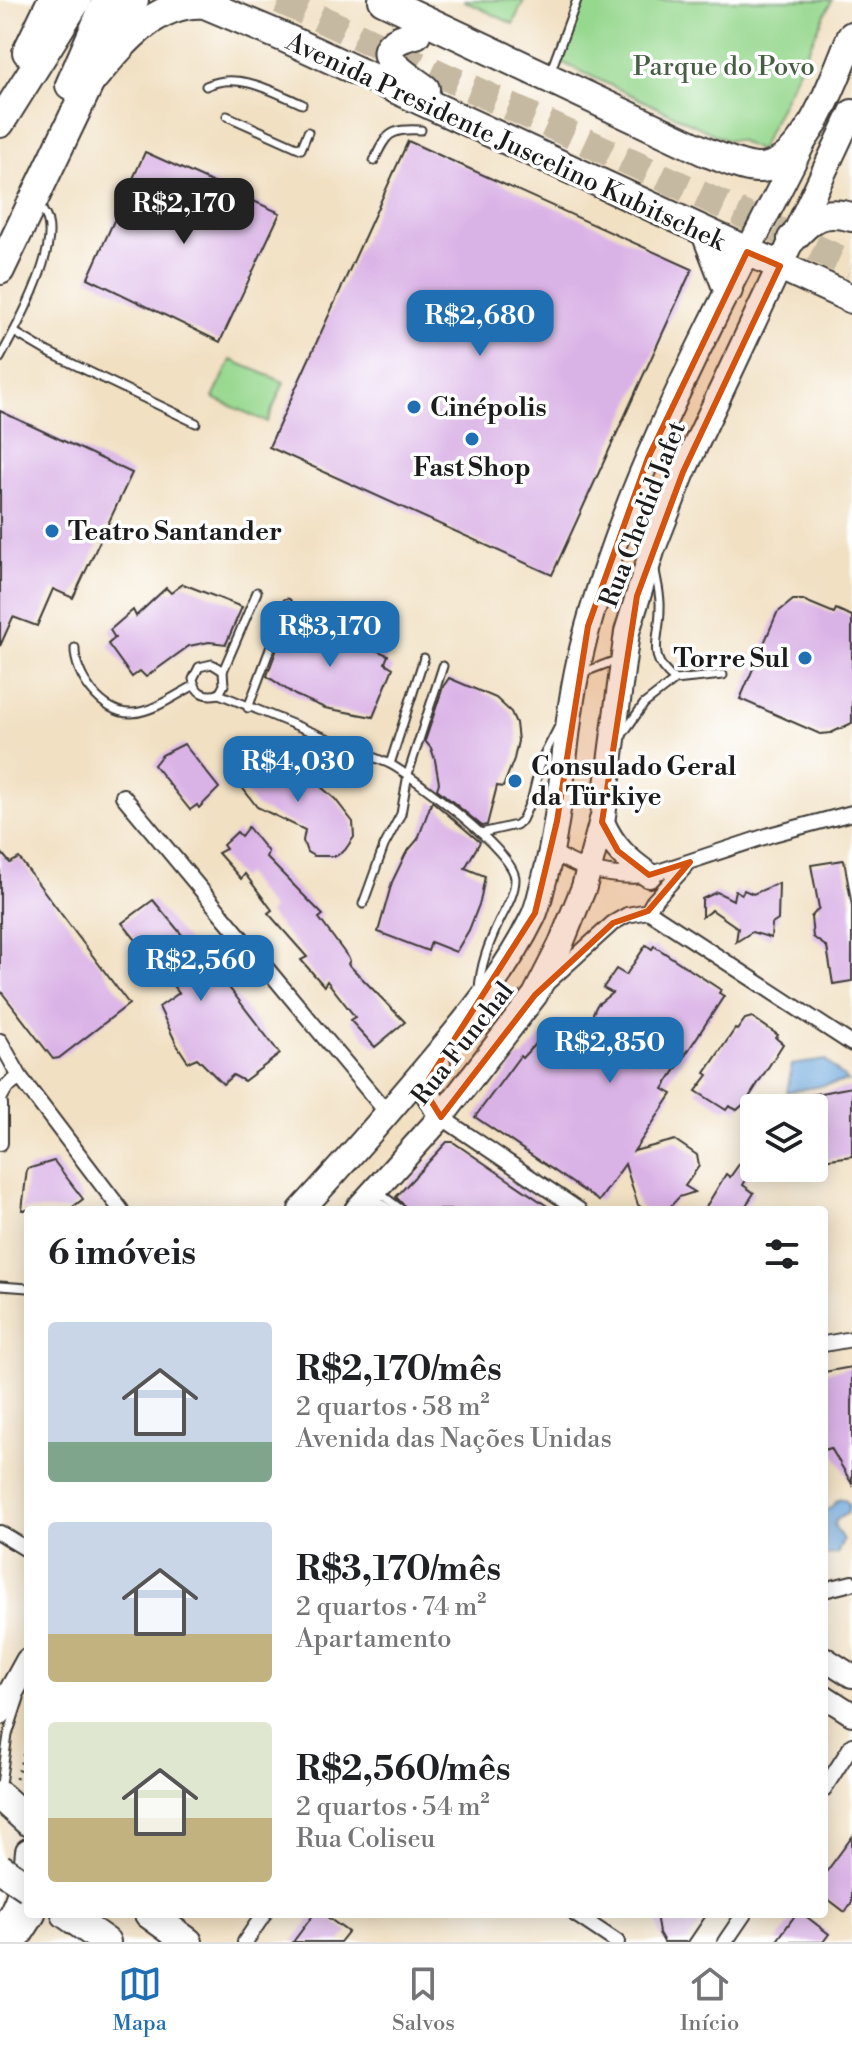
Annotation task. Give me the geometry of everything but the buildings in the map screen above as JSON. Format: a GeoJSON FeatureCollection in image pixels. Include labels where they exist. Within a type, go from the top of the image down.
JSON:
{"type":"FeatureCollection","features":[{"type":"Feature","properties":{"kind":"highway"},"geometry":{"type":"LineString","coordinates":[[0,111],[52,0]]}},
{"type":"Feature","properties":{"kind":"highway"},"geometry":{"type":"LineString","coordinates":[[0,123],[77,0]]}},
{"type":"Feature","properties":{"kind":"highway"},"geometry":{"type":"LineString","coordinates":[[35,196],[66,96],[107,0]]}},
{"type":"Feature","properties":{"kind":"highway"},"geometry":{"type":"LineString","coordinates":[[0,270],[90,82],[134,0]]}},
{"type":"Feature","properties":{"kind":"highway"},"geometry":{"type":"LineString","coordinates":[[363,0],[416,34],[494,72],[523,80],[547,79]]}},
{"type":"Feature","properties":{"kind":"highway"},"geometry":{"type":"LineString","coordinates":[[383,0],[708,153],[756,168],[775,164],[806,137],[852,36]]}},
{"type":"Feature","properties":{"kind":"highway","name":"Avenida Presidente Juscelino Kubitschek"},"geometry":{"type":"LineString","coordinates":[[90,82],[142,26],[180,5],[205,4],[747,252],[787,251],[852,299]]}},
{"type":"Feature","properties":{"kind":"highway"},"geometry":{"type":"LineString","coordinates":[[416,34],[391,44],[388,53],[390,62],[470,124]]}},
{"type":"Feature","properties":{"kind":"highway"},"geometry":{"type":"LineString","coordinates":[[787,251],[806,224],[826,213],[852,217]]}},
{"type":"Feature","properties":{"kind":"highway"},"geometry":{"type":"LineString","coordinates":[[706,233],[728,290]]}},
{"type":"Feature","properties":{"kind":"highway"},"geometry":{"type":"LineString","coordinates":[[0,1793],[24,1817]]}},
{"type":"Feature","properties":{"kind":"highway"},"geometry":{"type":"LineString","coordinates":[[0,1868],[24,1884]]}},
{"type":"Feature","properties":{"kind":"highway"},"geometry":{"type":"LineString","coordinates":[[72,1918],[106,1942]]}},
{"type":"Feature","properties":{"kind":"highway"},"geometry":{"type":"LineString","coordinates":[[154,1918],[186,1941]]}},
{"type":"Feature","properties":{"kind":"main road","name":"Rua Chedid Jafet"},"geometry":{"type":"LineString","coordinates":[[535,995],[560,946],[602,822],[627,632],[652,551],[683,472],[852,112]]}},
{"type":"Feature","properties":{"kind":"main road","name":"Rua Chedid Jafet"},"geometry":{"type":"LineString","coordinates":[[517,948],[535,913],[552,851],[576,675],[617,535],[648,458],[728,290],[806,137]]}},
{"type":"Feature","properties":{"kind":"main road"},"geometry":{"type":"LineString","coordinates":[[602,822],[618,851],[649,875]]}},
{"type":"Feature","properties":{"kind":"main road","name":"Rua Funchal"},"geometry":{"type":"LineString","coordinates":[[305,1206],[388,1114],[459,1028],[517,948]]}},
{"type":"Feature","properties":{"kind":"main road","name":"Rua Funchal"},"geometry":{"type":"LineString","coordinates":[[367,1199],[441,1117],[535,995]]}},
{"type":"Feature","properties":{"kind":"main road"},"geometry":{"type":"LineString","coordinates":[[441,1117],[426,1090],[429,1079],[459,1028]]}},
{"type":"Feature","properties":{"kind":"main road"},"geometry":{"type":"LineString","coordinates":[[0,1712],[24,1668]]}},
{"type":"Feature","properties":{"kind":"main road"},"geometry":{"type":"LineString","coordinates":[[13,1926],[24,1882]]}},
{"type":"Feature","properties":{"kind":"street"},"geometry":{"type":"LineString","coordinates":[[123,796],[388,1114]]}},
{"type":"Feature","properties":{"kind":"street"},"geometry":{"type":"LineString","coordinates":[[552,851],[588,870],[629,877],[649,875],[773,834],[852,813]]}},
{"type":"Feature","properties":{"kind":"street"},"geometry":{"type":"LineString","coordinates":[[690,862],[648,911],[852,1044]]}},
{"type":"Feature","properties":{"kind":"street","name":"Rua Funchal"},"geometry":{"type":"LineString","coordinates":[[535,995],[613,923],[627,915],[648,911]]}},
{"type":"Feature","properties":{"kind":"street"},"geometry":{"type":"LineString","coordinates":[[0,1041],[20,1077],[118,1206]]}},
{"type":"Feature","properties":{"kind":"street"},"geometry":{"type":"LineString","coordinates":[[0,1097],[5,1088],[20,1077]]}},
{"type":"Feature","properties":{"kind":"street"},"geometry":{"type":"LineString","coordinates":[[0,1104],[0,1143]]}},
{"type":"Feature","properties":{"kind":"street"},"geometry":{"type":"LineString","coordinates":[[441,1117],[570,1206]]}},
{"type":"Feature","properties":{"kind":"street"},"geometry":{"type":"LineString","coordinates":[[828,1343],[852,1339]]}},
{"type":"Feature","properties":{"kind":"street"},"geometry":{"type":"LineString","coordinates":[[0,1533],[24,1548]]}},
{"type":"Feature","properties":{"kind":"street"},"geometry":{"type":"LineString","coordinates":[[828,1589],[852,1583]]}},
{"type":"Feature","properties":{"kind":"street"},"geometry":{"type":"LineString","coordinates":[[828,1661],[852,1676]]}},
{"type":"Feature","properties":{"kind":"street"},"geometry":{"type":"LineString","coordinates":[[828,1699],[852,1714]]}},
{"type":"Feature","properties":{"kind":"street"},"geometry":{"type":"LineString","coordinates":[[828,1783],[852,1745]]}},
{"type":"Feature","properties":{"kind":"street"},"geometry":{"type":"LineString","coordinates":[[245,1942],[261,1918]]}},
{"type":"Feature","properties":{"kind":"street"},"geometry":{"type":"LineString","coordinates":[[581,1918],[617,1942]]}},
{"type":"Feature","properties":{"kind":"street"},"geometry":{"type":"LineString","coordinates":[[725,1942],[741,1918]]}},
{"type":"Feature","properties":{"kind":"lane"},"geometry":{"type":"LineString","coordinates":[[547,79],[577,0]]}},
{"type":"Feature","properties":{"kind":"lane"},"geometry":{"type":"LineString","coordinates":[[206,86],[218,80],[234,80],[302,104]]}},
{"type":"Feature","properties":{"kind":"lane"},"geometry":{"type":"LineString","coordinates":[[227,116],[301,149],[308,132]]}},
{"type":"Feature","properties":{"kind":"lane"},"geometry":{"type":"LineString","coordinates":[[374,161],[391,133],[421,130]]}},
{"type":"Feature","properties":{"kind":"lane"},"geometry":{"type":"LineString","coordinates":[[0,358],[14,332],[47,249],[49,223],[35,196]]}},
{"type":"Feature","properties":{"kind":"lane"},"geometry":{"type":"LineString","coordinates":[[14,332],[48,352],[196,423]]}},
{"type":"Feature","properties":{"kind":"lane"},"geometry":{"type":"LineString","coordinates":[[652,551],[660,601],[656,656],[659,665],[675,680]]}},
{"type":"Feature","properties":{"kind":"lane"},"geometry":{"type":"LineString","coordinates":[[223,671],[257,592]]}},
{"type":"Feature","properties":{"kind":"lane"},"geometry":{"type":"LineString","coordinates":[[248,708],[287,603]]}},
{"type":"Feature","properties":{"kind":"lane"},"geometry":{"type":"LineString","coordinates":[[75,648],[78,667],[92,692],[114,709],[125,713],[156,706],[195,685]]}},
{"type":"Feature","properties":{"kind":"lane"},"geometry":{"type":"LineString","coordinates":[[390,764],[424,658]]}},
{"type":"Feature","properties":{"kind":"lane"},"geometry":{"type":"LineString","coordinates":[[576,675],[623,658]]}},
{"type":"Feature","properties":{"kind":"lane"},"geometry":{"type":"LineString","coordinates":[[219,694],[225,681],[223,671],[219,666],[205,664],[195,672],[195,685],[204,695],[219,694],[390,764],[408,774],[505,856],[515,877],[507,905],[484,957],[479,1002]]}},
{"type":"Feature","properties":{"kind":"lane"},"geometry":{"type":"LineString","coordinates":[[363,904],[384,846],[401,814],[408,774],[443,666]]}},
{"type":"Feature","properties":{"kind":"lane"},"geometry":{"type":"LineString","coordinates":[[611,752],[644,704],[675,680],[723,675]]}},
{"type":"Feature","properties":{"kind":"lane"},"geometry":{"type":"LineString","coordinates":[[481,833],[516,825],[522,820],[532,798],[541,761],[572,706]]}},
{"type":"Feature","properties":{"kind":"lane"},"geometry":{"type":"LineString","coordinates":[[367,1199],[389,1206]]}},
{"type":"Feature","properties":{"kind":"lane"},"geometry":{"type":"LineString","coordinates":[[0,1286],[24,1288]]}},
{"type":"Feature","properties":{"kind":"lane"},"geometry":{"type":"LineString","coordinates":[[0,1793],[8,1735],[24,1685]]}},
{"type":"Feature","properties":{"kind":"highlighted area"},"geometry":{"type":"Polygon","coordinates":[[[747,252],[780,266],[683,472],[637,596],[602,822],[618,851],[649,875],[690,862],[648,911],[613,923],[535,995],[441,1117],[426,1093],[429,1079],[535,913],[557,821],[588,626],[648,458],[747,252]]]}},
{"type":"Feature","properties":{"kind":"green space"},"geometry":{"type":"Polygon","coordinates":[[[463,0],[524,0],[513,24],[463,0]]]}},
{"type":"Feature","properties":{"kind":"green space","name":"Parque do Povo"},"geometry":{"type":"Polygon","coordinates":[[[585,0],[832,0],[759,151],[738,140],[726,140],[559,61],[585,0]]]}},
{"type":"Feature","properties":{"kind":"green space"},"geometry":{"type":"Polygon","coordinates":[[[231,360],[284,382],[267,422],[213,398],[231,360]]]}},
{"type":"Feature","properties":{"kind":"water"},"geometry":{"type":"Polygon","coordinates":[[[825,1060],[848,1081],[787,1092],[792,1065],[825,1060]]]}},
{"type":"Feature","properties":{"kind":"water"},"geometry":{"type":"Polygon","coordinates":[[[844,1499],[849,1504],[848,1513],[836,1520],[834,1525],[843,1540],[837,1554],[828,1555],[828,1509],[844,1499]]]}},
{"type":"Feature","properties":{"kind":"tunnel"},"geometry":{"type":"LineString","coordinates":[[280,0],[852,265]]}},
{"type":"Feature","properties":{"kind":"place","name":"Cinépolis"},"geometry":{"type":"Point","coordinates":[414,407]}},
{"type":"Feature","properties":{"kind":"place","name":"Fast Shop"},"geometry":{"type":"Point","coordinates":[472,439]}},
{"type":"Feature","properties":{"kind":"place","name":"Teatro Santander"},"geometry":{"type":"Point","coordinates":[52,531]}},
{"type":"Feature","properties":{"kind":"place","name":"Torre Sul"},"geometry":{"type":"Point","coordinates":[805,658]}},
{"type":"Feature","properties":{"kind":"place","name":"Consulado Geral da Türkiye"},"geometry":{"type":"Point","coordinates":[515,781]}}]}
